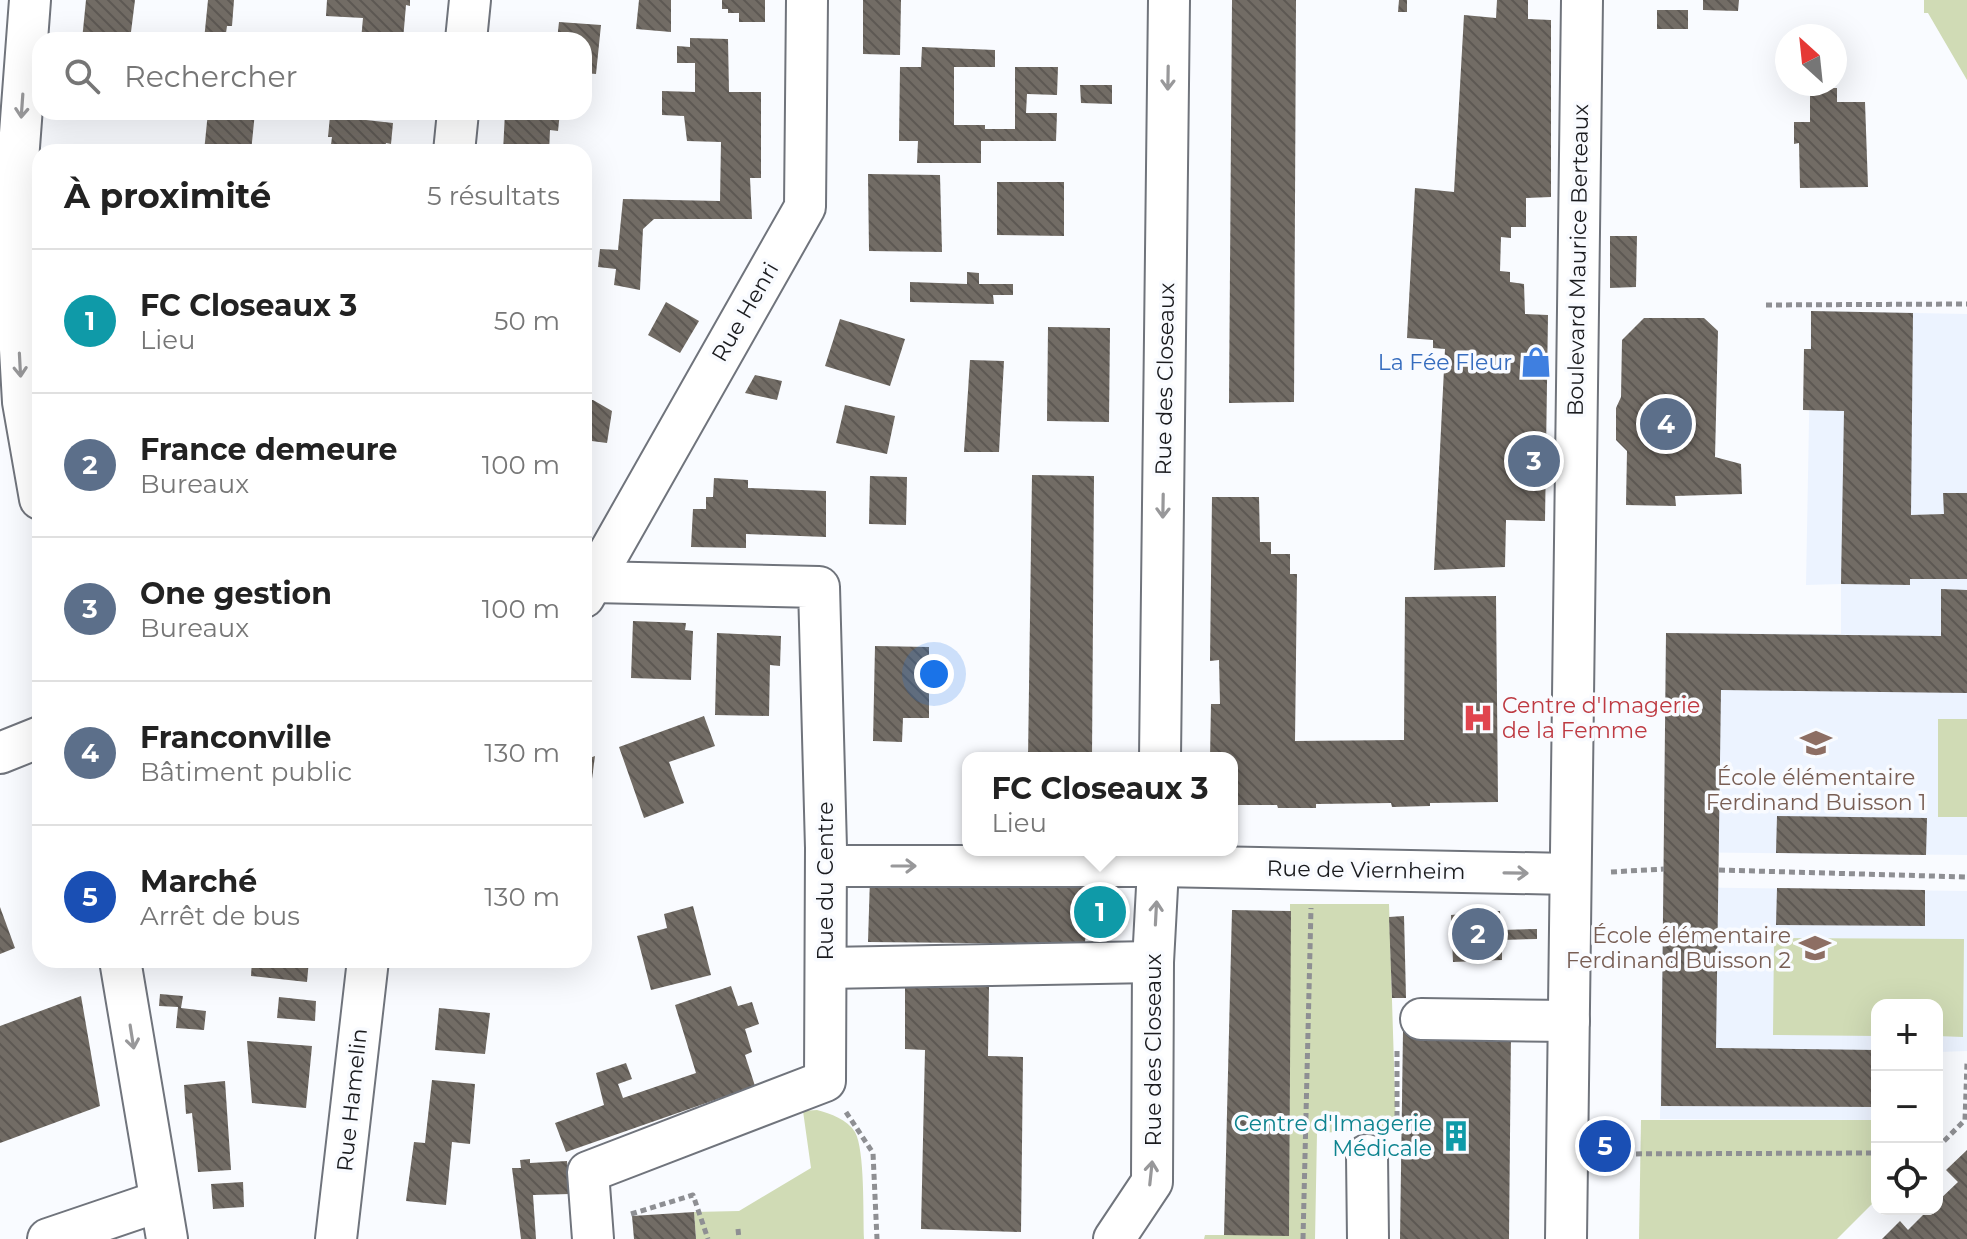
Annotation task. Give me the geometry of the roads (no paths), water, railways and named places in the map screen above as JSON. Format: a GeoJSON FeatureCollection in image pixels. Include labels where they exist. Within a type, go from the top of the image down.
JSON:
{"type":"FeatureCollection","features":[{"type":"Feature","properties":{"kind":"street"},"geometry":{"type":"LineString","coordinates":[[30,0],[13,227],[23,402],[32,453]]}},
{"type":"Feature","properties":{"kind":"street"},"geometry":{"type":"LineString","coordinates":[[467,32],[470,0]]}},
{"type":"Feature","properties":{"kind":"street","name":"Rue Henri"},"geometry":{"type":"LineString","coordinates":[[592,583],[805,207],[807,0]]}},
{"type":"Feature","properties":{"kind":"street","name":"Rue des Closeaux"},"geometry":{"type":"LineString","coordinates":[[1160,752],[1169,0]]}},
{"type":"Feature","properties":{"kind":"street","name":"Boulevard Maurice Berteaux"},"geometry":{"type":"LineString","coordinates":[[1566,1239],[1582,0]]}},
{"type":"Feature","properties":{"kind":"street"},"geometry":{"type":"LineString","coordinates":[[455,144],[457,120]]}},
{"type":"Feature","properties":{"kind":"street","name":"Rue du Centre"},"geometry":{"type":"LineString","coordinates":[[592,590],[819,587],[826,866],[825,1081],[588,1172],[592,1232]]}},
{"type":"Feature","properties":{"kind":"street"},"geometry":{"type":"LineString","coordinates":[[0,753],[32,740]]}},
{"type":"Feature","properties":{"kind":"street","name":"Rue des Closeaux"},"geometry":{"type":"LineString","coordinates":[[1114,1239],[1152,1182],[1153,962],[1158,858]]}},
{"type":"Feature","properties":{"kind":"street","name":"Rue de Viernheim"},"geometry":{"type":"LineString","coordinates":[[826,866],[1158,858],[1312,869],[1570,874]]}},
{"type":"Feature","properties":{"kind":"street"},"geometry":{"type":"LineString","coordinates":[[826,968],[1153,962]]}},
{"type":"Feature","properties":{"kind":"street"},"geometry":{"type":"LineString","coordinates":[[48,1239],[163,1220],[121,968]]}},
{"type":"Feature","properties":{"kind":"street","name":"Rue Hamelin"},"geometry":{"type":"LineString","coordinates":[[336,1239],[367,968]]}},
{"type":"Feature","properties":{"kind":"street"},"geometry":{"type":"LineString","coordinates":[[1421,1019],[1569,1021]]}},
{"type":"Feature","properties":{"kind":"street"},"geometry":{"type":"LineString","coordinates":[[1368,1239],[1382,1144]]}},
{"type":"Feature","properties":{"kind":"place","name":"La Fée Fleur"},"geometry":{"type":"Point","coordinates":[1536,362]}},
{"type":"Feature","properties":{"kind":"place","name":"Franconville"},"geometry":{"type":"Point","coordinates":[1666,424]}},
{"type":"Feature","properties":{"kind":"place","name":"One gestion"},"geometry":{"type":"Point","coordinates":[1534,461]}},
{"type":"Feature","properties":{"kind":"place","name":"Centre d'Imagerie de la Femme"},"geometry":{"type":"Point","coordinates":[1478,718]}},
{"type":"Feature","properties":{"kind":"place","name":"École élémentaire Ferdinand Buisson 1"},"geometry":{"type":"Point","coordinates":[1816,743]}},
{"type":"Feature","properties":{"kind":"place","name":"FC Closeaux 3"},"geometry":{"type":"Point","coordinates":[1100,912]}},
{"type":"Feature","properties":{"kind":"place","name":"France demeure"},"geometry":{"type":"Point","coordinates":[1478,934]}},
{"type":"Feature","properties":{"kind":"place","name":"École élémentaire Ferdinand Buisson 2"},"geometry":{"type":"Point","coordinates":[1815,948]}},
{"type":"Feature","properties":{"kind":"place","name":"Centre d'Imagerie Médicale"},"geometry":{"type":"Point","coordinates":[1456,1136]}},
{"type":"Feature","properties":{"kind":"place","name":"Marché"},"geometry":{"type":"Point","coordinates":[1605,1146]}}]}
